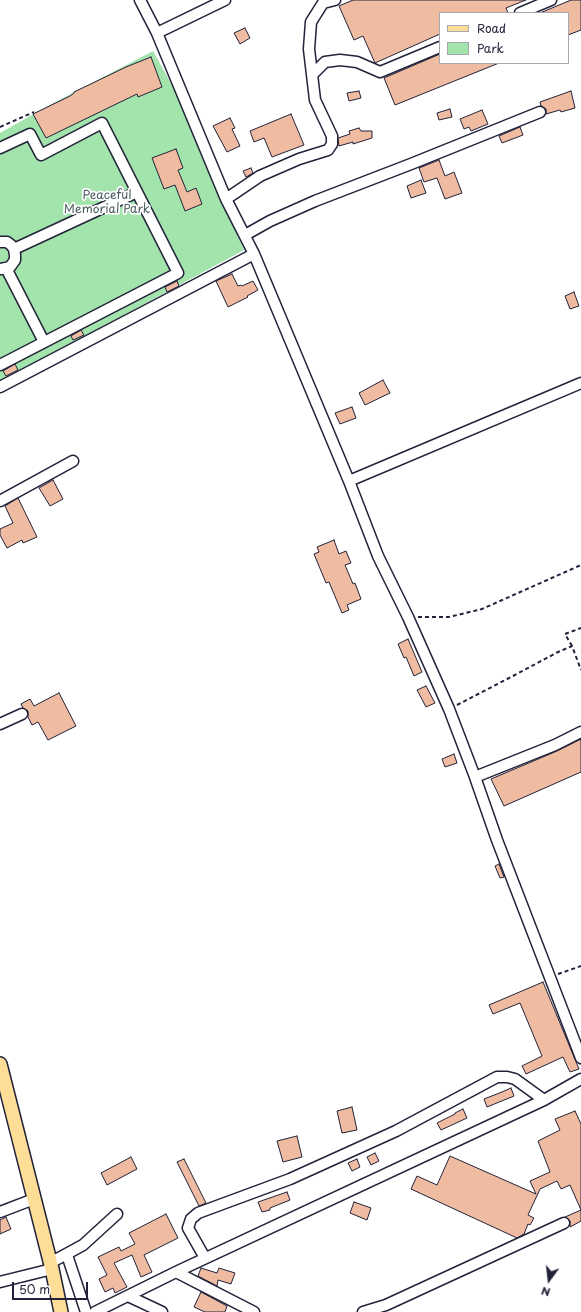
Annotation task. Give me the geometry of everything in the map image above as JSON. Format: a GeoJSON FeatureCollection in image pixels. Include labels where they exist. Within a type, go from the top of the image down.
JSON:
{"type":"FeatureCollection","features":[{"type":"Feature","properties":{"kind":"main road"},"geometry":{"type":"LineString","coordinates":[[0,1064],[51,1266],[60,1312]]}},
{"type":"Feature","properties":{"kind":"street"},"geometry":{"type":"LineString","coordinates":[[140,0],[157,33],[226,199],[254,254],[349,481],[378,556],[408,617],[448,709],[581,1058]]}},
{"type":"Feature","properties":{"kind":"street"},"geometry":{"type":"LineString","coordinates":[[157,33],[225,0]]}},
{"type":"Feature","properties":{"kind":"street"},"geometry":{"type":"LineString","coordinates":[[226,199],[260,176],[299,159],[328,150],[332,144],[332,136],[315,100],[309,49],[311,22],[323,3],[335,0]]}},
{"type":"Feature","properties":{"kind":"street"},"geometry":{"type":"LineString","coordinates":[[522,12],[551,0]]}},
{"type":"Feature","properties":{"kind":"street"},"geometry":{"type":"LineString","coordinates":[[312,76],[325,62],[340,60],[357,62],[380,72],[439,47]]}},
{"type":"Feature","properties":{"kind":"street"},"geometry":{"type":"LineString","coordinates":[[245,235],[270,221],[315,201],[540,112]]}},
{"type":"Feature","properties":{"kind":"street"},"geometry":{"type":"LineString","coordinates":[[0,148],[25,135],[30,134],[41,155],[102,123],[178,273],[0,365]]}},
{"type":"Feature","properties":{"kind":"street"},"geometry":{"type":"LineString","coordinates":[[14,249],[137,192]]}},
{"type":"Feature","properties":{"kind":"street"},"geometry":{"type":"LineString","coordinates":[[0,242],[7,242],[14,249],[16,256],[15,260],[10,267],[3,268],[44,342]]}},
{"type":"Feature","properties":{"kind":"street"},"geometry":{"type":"LineString","coordinates":[[0,387],[254,254]]}},
{"type":"Feature","properties":{"kind":"street"},"geometry":{"type":"LineString","coordinates":[[349,481],[581,383]]}},
{"type":"Feature","properties":{"kind":"street"},"geometry":{"type":"LineString","coordinates":[[0,500],[73,461]]}},
{"type":"Feature","properties":{"kind":"street"},"geometry":{"type":"LineString","coordinates":[[0,724],[22,714]]}},
{"type":"Feature","properties":{"kind":"street"},"geometry":{"type":"LineString","coordinates":[[475,777],[554,745],[581,732]]}},
{"type":"Feature","properties":{"kind":"street"},"geometry":{"type":"LineString","coordinates":[[205,1258],[188,1228],[191,1219],[198,1213],[290,1179],[396,1131],[497,1077],[515,1079],[544,1100]]}},
{"type":"Feature","properties":{"kind":"street"},"geometry":{"type":"LineString","coordinates":[[95,1312],[205,1258],[544,1100],[581,1079]]}},
{"type":"Feature","properties":{"kind":"street"},"geometry":{"type":"LineString","coordinates":[[0,1212],[34,1199]]}},
{"type":"Feature","properties":{"kind":"street"},"geometry":{"type":"LineString","coordinates":[[0,1282],[51,1266],[83,1246],[117,1214]]}},
{"type":"Feature","properties":{"kind":"street"},"geometry":{"type":"LineString","coordinates":[[363,1312],[386,1306],[564,1223]]}},
{"type":"Feature","properties":{"kind":"street"},"geometry":{"type":"LineString","coordinates":[[67,1255],[86,1312]]}},
{"type":"Feature","properties":{"kind":"street"},"geometry":{"type":"LineString","coordinates":[[176,1272],[254,1312]]}},
{"type":"Feature","properties":{"kind":"street"},"geometry":{"type":"LineString","coordinates":[[128,1296],[162,1312]]}},
{"type":"Feature","properties":{"kind":"path"},"geometry":{"type":"LineString","coordinates":[[0,127],[34,112]]}},
{"type":"Feature","properties":{"kind":"path"},"geometry":{"type":"LineString","coordinates":[[408,617],[449,617],[482,609],[581,565]]}},
{"type":"Feature","properties":{"kind":"path"},"geometry":{"type":"LineString","coordinates":[[581,628],[565,634],[572,646],[581,670]]}},
{"type":"Feature","properties":{"kind":"path"},"geometry":{"type":"LineString","coordinates":[[448,709],[572,646]]}},
{"type":"Feature","properties":{"kind":"path"},"geometry":{"type":"LineString","coordinates":[[550,977],[581,966]]}},
{"type":"Feature","properties":{"kind":"green space","name":"Peaceful Memorial Park"},"geometry":{"type":"Polygon","coordinates":[[[153,51],[172,85],[244,250],[0,382],[0,133],[153,51]]]}},
{"type":"Feature","properties":{"kind":"building"},"geometry":{"type":"Polygon","coordinates":[[[353,0],[526,0],[506,8],[508,12],[439,12],[439,34],[375,63],[363,36],[354,40],[339,6],[353,0]]]}},
{"type":"Feature","properties":{"kind":"building"},"geometry":{"type":"Polygon","coordinates":[[[571,0],[581,0],[581,30],[569,35],[569,12],[542,12],[571,0]]]}},
{"type":"Feature","properties":{"kind":"building"},"geometry":{"type":"Polygon","coordinates":[[[245,28],[250,38],[240,44],[234,33],[245,28]]]}},
{"type":"Feature","properties":{"kind":"building"},"geometry":{"type":"Polygon","coordinates":[[[439,54],[439,64],[497,64],[395,105],[384,78],[439,54]]]}},
{"type":"Feature","properties":{"kind":"building"},"geometry":{"type":"Polygon","coordinates":[[[151,57],[162,87],[138,97],[137,94],[46,138],[33,114],[70,96],[74,92],[126,67],[151,57]]]}},
{"type":"Feature","properties":{"kind":"building"},"geometry":{"type":"Polygon","coordinates":[[[359,91],[361,98],[349,101],[347,93],[359,91]]]}},
{"type":"Feature","properties":{"kind":"building"},"geometry":{"type":"Polygon","coordinates":[[[571,91],[575,108],[546,114],[546,109],[541,106],[540,102],[571,91]]]}},
{"type":"Feature","properties":{"kind":"building"},"geometry":{"type":"Polygon","coordinates":[[[450,109],[452,117],[439,120],[437,113],[450,109]]]}},
{"type":"Feature","properties":{"kind":"building"},"geometry":{"type":"Polygon","coordinates":[[[482,110],[488,124],[471,131],[469,127],[464,129],[460,119],[482,110]]]}},
{"type":"Feature","properties":{"kind":"building"},"geometry":{"type":"Polygon","coordinates":[[[291,114],[304,145],[272,157],[264,138],[254,142],[250,131],[291,114]]]}},
{"type":"Feature","properties":{"kind":"building"},"geometry":{"type":"Polygon","coordinates":[[[230,118],[235,128],[232,129],[240,146],[227,152],[213,126],[230,118]]]}},
{"type":"Feature","properties":{"kind":"building"},"geometry":{"type":"Polygon","coordinates":[[[520,127],[523,135],[502,143],[499,136],[520,127]]]}},
{"type":"Feature","properties":{"kind":"building"},"geometry":{"type":"Polygon","coordinates":[[[359,128],[361,131],[372,131],[372,138],[353,144],[353,142],[339,146],[338,138],[350,134],[349,131],[359,128]]]}},
{"type":"Feature","properties":{"kind":"building"},"geometry":{"type":"Polygon","coordinates":[[[176,149],[183,168],[178,170],[187,192],[196,188],[202,204],[185,211],[175,185],[164,189],[152,158],[176,149]]]}},
{"type":"Feature","properties":{"kind":"building"},"geometry":{"type":"Polygon","coordinates":[[[439,160],[445,176],[454,172],[462,193],[445,199],[437,178],[424,182],[419,168],[439,160]]]}},
{"type":"Feature","properties":{"kind":"building"},"geometry":{"type":"Polygon","coordinates":[[[251,168],[253,173],[246,177],[243,171],[251,168]]]}},
{"type":"Feature","properties":{"kind":"building"},"geometry":{"type":"Polygon","coordinates":[[[421,180],[426,193],[411,198],[407,186],[421,180]]]}},
{"type":"Feature","properties":{"kind":"building"},"geometry":{"type":"Polygon","coordinates":[[[232,274],[238,286],[242,286],[253,281],[258,290],[228,307],[216,281],[232,274]]]}},
{"type":"Feature","properties":{"kind":"building"},"geometry":{"type":"Polygon","coordinates":[[[177,281],[179,286],[167,292],[165,287],[177,281]]]}},
{"type":"Feature","properties":{"kind":"building"},"geometry":{"type":"Polygon","coordinates":[[[574,292],[579,306],[570,309],[565,296],[574,292]]]}},
{"type":"Feature","properties":{"kind":"building"},"geometry":{"type":"Polygon","coordinates":[[[81,330],[84,335],[73,340],[71,336],[81,330]]]}},
{"type":"Feature","properties":{"kind":"building"},"geometry":{"type":"Polygon","coordinates":[[[15,364],[18,370],[6,376],[3,371],[15,364]]]}},
{"type":"Feature","properties":{"kind":"building"},"geometry":{"type":"Polygon","coordinates":[[[383,380],[390,393],[365,405],[359,393],[383,380]]]}},
{"type":"Feature","properties":{"kind":"building"},"geometry":{"type":"Polygon","coordinates":[[[352,407],[356,418],[340,424],[335,413],[352,407]]]}},
{"type":"Feature","properties":{"kind":"building"},"geometry":{"type":"Polygon","coordinates":[[[53,480],[63,499],[50,506],[39,488],[53,480]]]}},
{"type":"Feature","properties":{"kind":"building"},"geometry":{"type":"Polygon","coordinates":[[[18,498],[37,537],[23,543],[22,540],[7,548],[0,535],[0,529],[13,523],[5,506],[18,498]]]}},
{"type":"Feature","properties":{"kind":"building"},"geometry":{"type":"Polygon","coordinates":[[[334,540],[339,554],[346,551],[351,563],[345,565],[353,584],[355,583],[361,599],[347,605],[349,610],[342,613],[329,582],[326,583],[314,554],[319,552],[317,547],[334,540]]]}},
{"type":"Feature","properties":{"kind":"building"},"geometry":{"type":"Polygon","coordinates":[[[408,639],[422,672],[414,676],[406,657],[404,658],[398,644],[408,639]]]}},
{"type":"Feature","properties":{"kind":"building"},"geometry":{"type":"Polygon","coordinates":[[[426,686],[435,703],[426,707],[417,690],[426,686]]]}},
{"type":"Feature","properties":{"kind":"building"},"geometry":{"type":"Polygon","coordinates":[[[59,693],[76,726],[48,740],[38,722],[32,725],[28,717],[28,711],[23,708],[21,704],[30,699],[34,706],[59,693]]]}},
{"type":"Feature","properties":{"kind":"building"},"geometry":{"type":"Polygon","coordinates":[[[581,739],[581,772],[504,806],[491,779],[557,751],[581,739]]]}},
{"type":"Feature","properties":{"kind":"building"},"geometry":{"type":"Polygon","coordinates":[[[454,754],[457,763],[445,767],[442,759],[454,754]]]}},
{"type":"Feature","properties":{"kind":"building"},"geometry":{"type":"Polygon","coordinates":[[[499,864],[504,877],[500,878],[495,866],[499,864]]]}},
{"type":"Feature","properties":{"kind":"building"},"geometry":{"type":"Polygon","coordinates":[[[543,982],[579,1069],[570,1072],[563,1057],[526,1074],[522,1066],[542,1056],[520,1003],[493,1014],[489,1005],[543,982]]]}},
{"type":"Feature","properties":{"kind":"building"},"geometry":{"type":"Polygon","coordinates":[[[511,1088],[514,1096],[487,1107],[484,1099],[511,1088]]]}},
{"type":"Feature","properties":{"kind":"building"},"geometry":{"type":"Polygon","coordinates":[[[352,1107],[357,1130],[342,1133],[337,1111],[352,1107]]]}},
{"type":"Feature","properties":{"kind":"building"},"geometry":{"type":"Polygon","coordinates":[[[463,1109],[467,1118],[441,1130],[437,1123],[463,1109]]]}},
{"type":"Feature","properties":{"kind":"building"},"geometry":{"type":"Polygon","coordinates":[[[575,1111],[581,1124],[581,1210],[570,1185],[561,1189],[557,1181],[540,1189],[528,1215],[534,1218],[530,1225],[528,1224],[524,1234],[517,1238],[411,1189],[417,1176],[437,1185],[450,1156],[536,1194],[530,1181],[550,1172],[538,1141],[560,1130],[555,1119],[575,1111]]]}},
{"type":"Feature","properties":{"kind":"building"},"geometry":{"type":"Polygon","coordinates":[[[297,1136],[302,1157],[283,1162],[277,1141],[297,1136]]]}},
{"type":"Feature","properties":{"kind":"building"},"geometry":{"type":"Polygon","coordinates":[[[375,1153],[379,1161],[371,1165],[367,1157],[375,1153]]]}},
{"type":"Feature","properties":{"kind":"building"},"geometry":{"type":"Polygon","coordinates":[[[131,1157],[137,1169],[107,1185],[101,1173],[131,1157]]]}},
{"type":"Feature","properties":{"kind":"building"},"geometry":{"type":"Polygon","coordinates":[[[184,1159],[206,1203],[199,1206],[177,1162],[184,1159]]]}},
{"type":"Feature","properties":{"kind":"building"},"geometry":{"type":"Polygon","coordinates":[[[357,1159],[360,1167],[352,1171],[348,1163],[357,1159]]]}},
{"type":"Feature","properties":{"kind":"building"},"geometry":{"type":"Polygon","coordinates":[[[287,1192],[290,1200],[270,1208],[270,1210],[262,1212],[258,1202],[287,1192]]]}},
{"type":"Feature","properties":{"kind":"building"},"geometry":{"type":"Polygon","coordinates":[[[354,1202],[371,1208],[367,1220],[350,1213],[354,1202]]]}},
{"type":"Feature","properties":{"kind":"building"},"geometry":{"type":"Polygon","coordinates":[[[581,1210],[581,1221],[570,1227],[570,1221],[565,1217],[581,1210]]]}},
{"type":"Feature","properties":{"kind":"building"},"geometry":{"type":"Polygon","coordinates":[[[166,1214],[178,1238],[144,1255],[152,1272],[141,1277],[132,1255],[114,1263],[127,1287],[115,1293],[113,1288],[105,1292],[99,1279],[107,1275],[98,1257],[119,1247],[121,1251],[135,1244],[129,1233],[166,1214]]]}},
{"type":"Feature","properties":{"kind":"building"},"geometry":{"type":"Polygon","coordinates":[[[6,1217],[11,1229],[0,1234],[0,1220],[6,1217]]]}},
{"type":"Feature","properties":{"kind":"building"},"geometry":{"type":"Polygon","coordinates":[[[201,1268],[217,1273],[219,1268],[235,1273],[231,1284],[218,1280],[217,1286],[198,1276],[201,1268]]]}},
{"type":"Feature","properties":{"kind":"building"},"geometry":{"type":"Polygon","coordinates":[[[201,1292],[227,1306],[225,1312],[205,1312],[194,1307],[201,1292]]]}}]}
